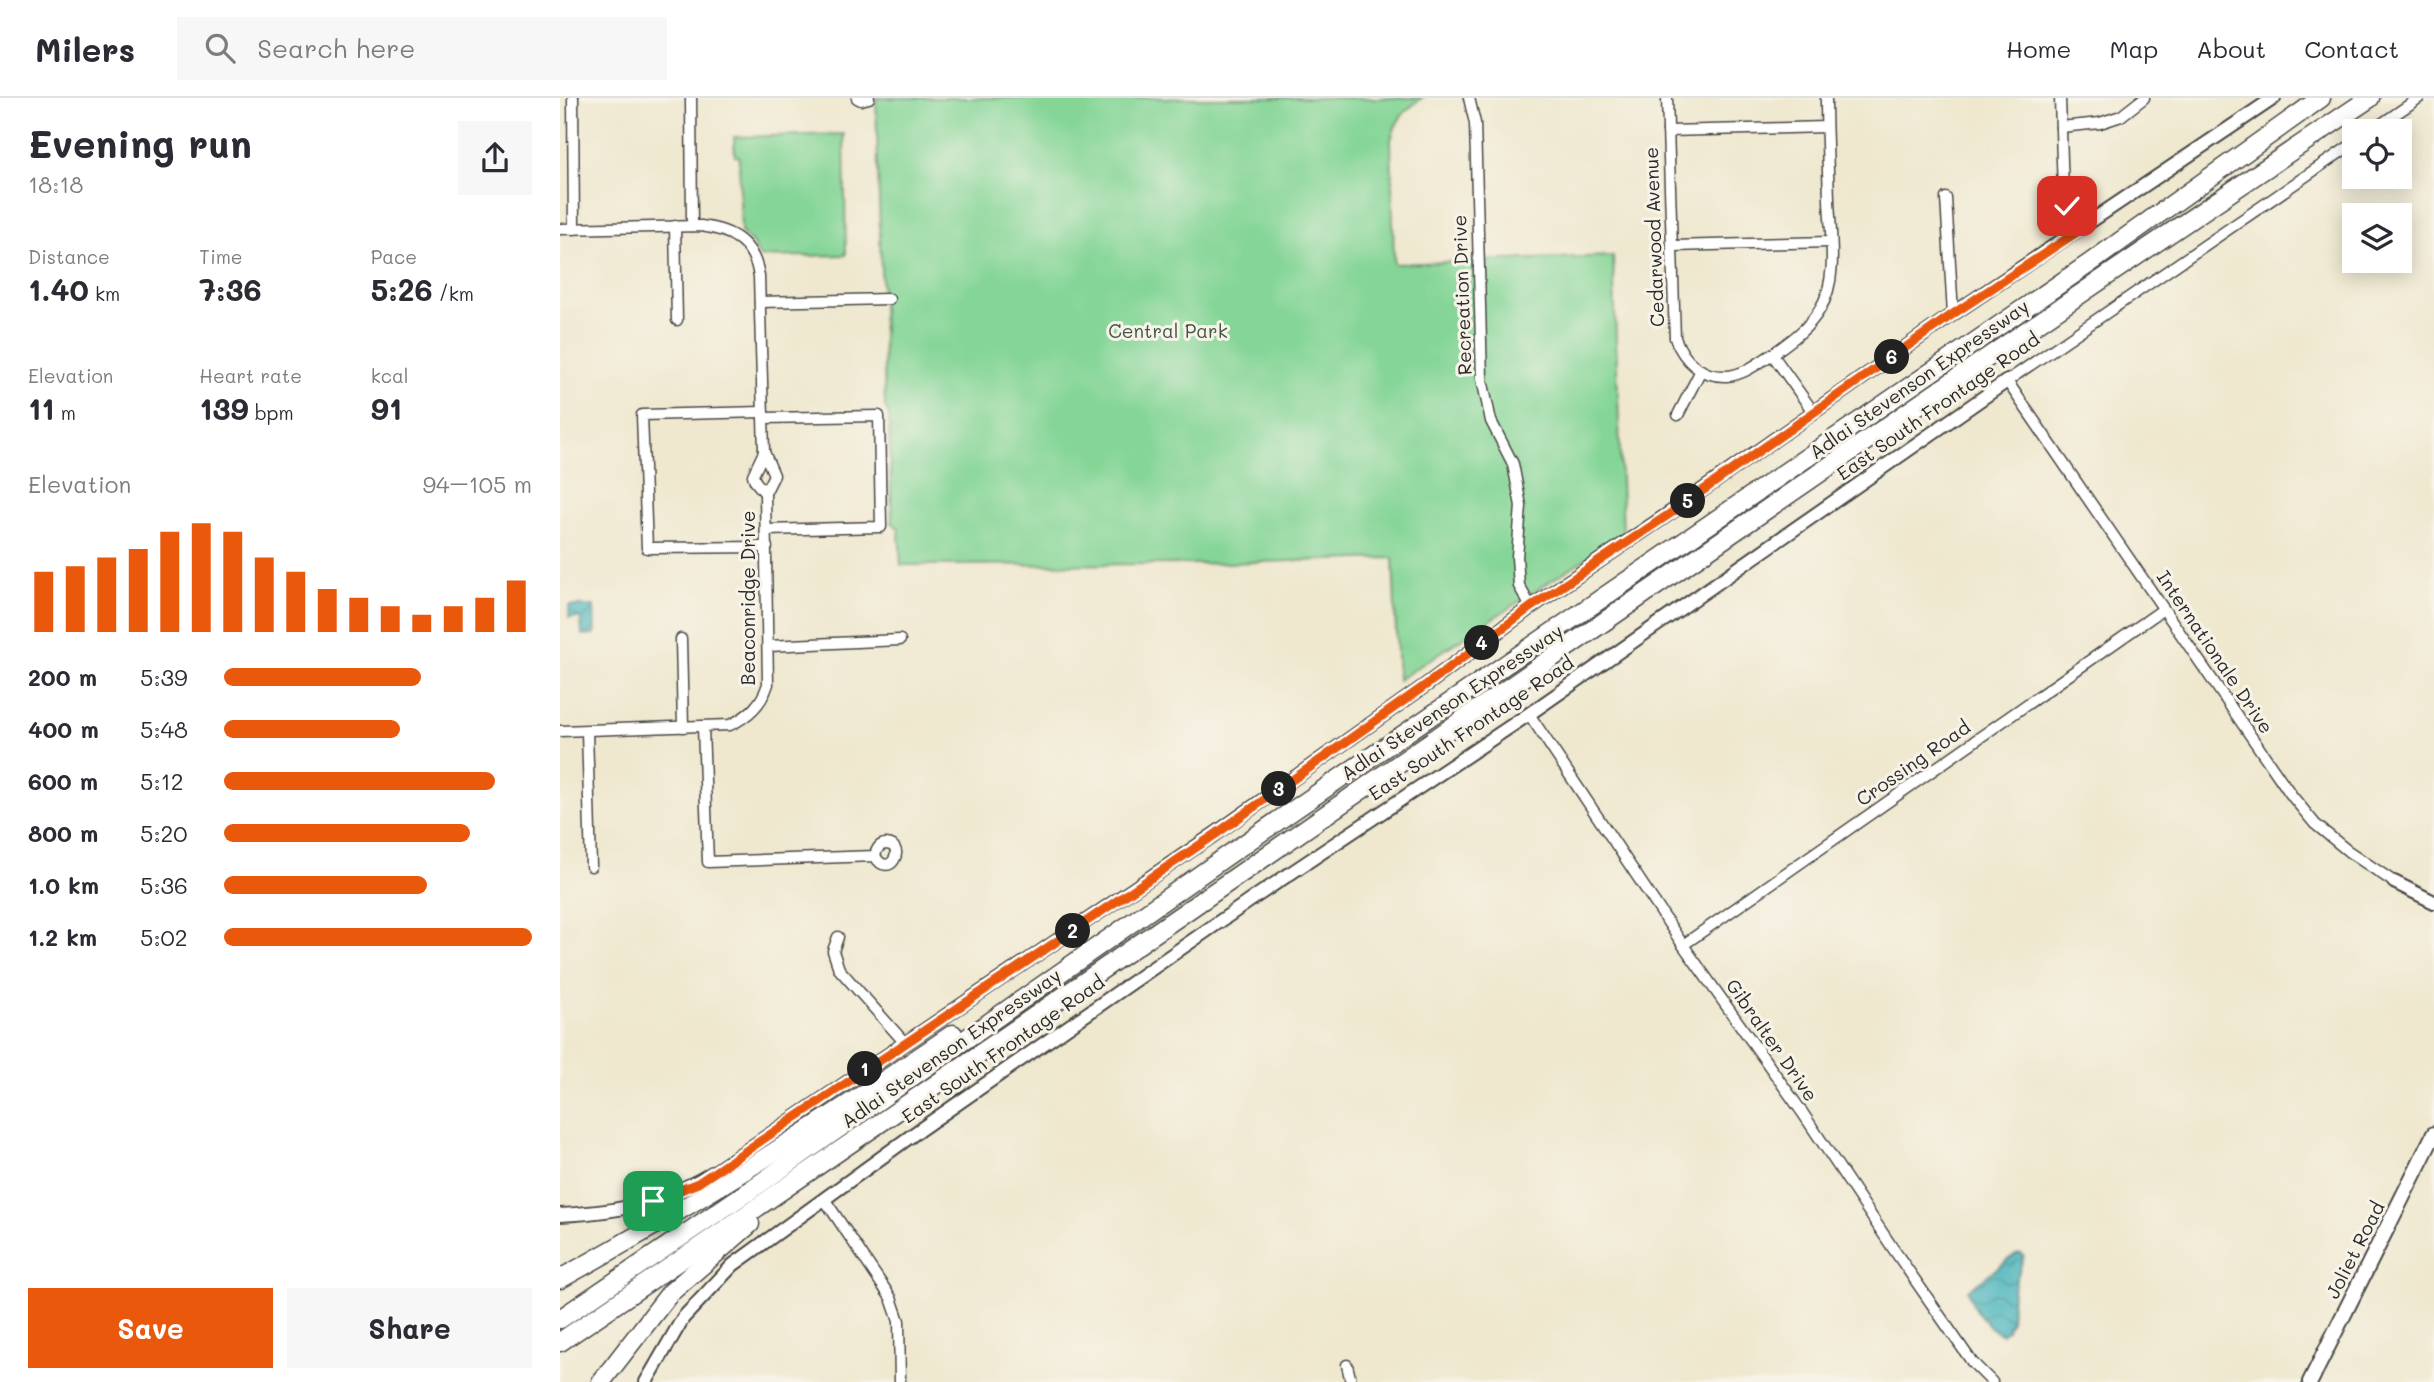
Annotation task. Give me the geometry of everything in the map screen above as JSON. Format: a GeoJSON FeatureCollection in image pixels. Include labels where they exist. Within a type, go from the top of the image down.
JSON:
{"type":"FeatureCollection","features":[{"type":"Feature","properties":{"kind":"highway","name":"Adlai Stevenson Expressway"},"geometry":{"type":"LineString","coordinates":[[560,1319],[1231,853],[2090,263],[2321,98]]}},
{"type":"Feature","properties":{"kind":"highway","name":"Adlai Stevenson Expressway"},"geometry":{"type":"LineString","coordinates":[[560,1342],[782,1192],[2100,279],[2370,98]]}},
{"type":"Feature","properties":{"kind":"highway"},"geometry":{"type":"LineString","coordinates":[[560,1279],[622,1245],[820,1124],[1022,987],[1126,928]]}},
{"type":"Feature","properties":{"kind":"highway"},"geometry":{"type":"LineString","coordinates":[[601,1382],[670,1293],[740,1234],[782,1192]]}},
{"type":"Feature","properties":{"kind":"main road","name":"Joliet Road"},"geometry":{"type":"LineString","coordinates":[[2310,1382],[2434,1134]]}},
{"type":"Feature","properties":{"kind":"street"},"geometry":{"type":"LineString","coordinates":[[573,98],[574,229]]}},
{"type":"Feature","properties":{"kind":"street"},"geometry":{"type":"LineString","coordinates":[[691,98],[692,226]]}},
{"type":"Feature","properties":{"kind":"street"},"geometry":{"type":"LineString","coordinates":[[857,98],[869,98]]}},
{"type":"Feature","properties":{"kind":"street","name":"Recreation Drive"},"geometry":{"type":"LineString","coordinates":[[1469,98],[1475,123],[1482,379],[1492,421],[1513,464],[1521,506],[1517,557],[1519,586],[1531,607]]}},
{"type":"Feature","properties":{"kind":"street","name":"Cedarwood Avenue"},"geometry":{"type":"LineString","coordinates":[[1667,98],[1675,338],[1685,358],[1700,370]]}},
{"type":"Feature","properties":{"kind":"street"},"geometry":{"type":"LineString","coordinates":[[1678,415],[1700,370],[1714,375],[1739,374],[1805,329],[1821,308],[1830,281],[1826,98]]}},
{"type":"Feature","properties":{"kind":"street"},"geometry":{"type":"LineString","coordinates":[[2060,98],[2063,193],[2080,230]]}},
{"type":"Feature","properties":{"kind":"street"},"geometry":{"type":"LineString","coordinates":[[2061,127],[2099,123],[2120,116],[2144,98]]}},
{"type":"Feature","properties":{"kind":"street"},"geometry":{"type":"LineString","coordinates":[[560,1215],[628,1209],[698,1183],[1216,834],[1531,607],[1953,314],[2274,98]]}},
{"type":"Feature","properties":{"kind":"street"},"geometry":{"type":"LineString","coordinates":[[2388,119],[2419,98]]}},
{"type":"Feature","properties":{"kind":"street"},"geometry":{"type":"LineString","coordinates":[[1668,131],[1826,127]]}},
{"type":"Feature","properties":{"kind":"street","name":"East South Frontage Road"},"geometry":{"type":"LineString","coordinates":[[646,1382],[683,1318],[733,1265],[918,1131],[1258,895],[1529,714],[2342,151]]}},
{"type":"Feature","properties":{"kind":"street"},"geometry":{"type":"LineString","coordinates":[[1946,198],[1953,314]]}},
{"type":"Feature","properties":{"kind":"street"},"geometry":{"type":"LineString","coordinates":[[675,226],[677,320]]}},
{"type":"Feature","properties":{"kind":"street","name":"Beaconridge Drive"},"geometry":{"type":"LineString","coordinates":[[560,229],[692,226],[730,232],[748,248],[757,266],[760,302],[764,452],[774,471],[774,478],[765,493],[768,684],[760,704],[730,725],[560,731]]}},
{"type":"Feature","properties":{"kind":"street"},"geometry":{"type":"LineString","coordinates":[[1672,246],[1830,242]]}},
{"type":"Feature","properties":{"kind":"street"},"geometry":{"type":"LineString","coordinates":[[760,302],[889,299]]}},
{"type":"Feature","properties":{"kind":"street"},"geometry":{"type":"LineString","coordinates":[[1772,354],[1814,413]]}},
{"type":"Feature","properties":{"kind":"street","name":"Internationale Drive"},"geometry":{"type":"LineString","coordinates":[[2007,381],[2269,765],[2315,824],[2348,851],[2394,882],[2434,902]]}},
{"type":"Feature","properties":{"kind":"street"},"geometry":{"type":"LineString","coordinates":[[766,530],[881,527],[879,416],[642,415],[648,548],[767,547]]}},
{"type":"Feature","properties":{"kind":"street","name":"Beaconridge Drive"},"geometry":{"type":"LineString","coordinates":[[764,452],[753,475],[765,493]]}},
{"type":"Feature","properties":{"kind":"street","name":"Crossing Road"},"geometry":{"type":"LineString","coordinates":[[1683,945],[2162,610]]}},
{"type":"Feature","properties":{"kind":"street"},"geometry":{"type":"LineString","coordinates":[[681,639],[684,727]]}},
{"type":"Feature","properties":{"kind":"street"},"geometry":{"type":"LineString","coordinates":[[768,646],[900,640]]}},
{"type":"Feature","properties":{"kind":"street","name":"Gibralter Drive"},"geometry":{"type":"LineString","coordinates":[[1529,714],[1683,945],[1804,1115],[1972,1362],[1993,1382]]}},
{"type":"Feature","properties":{"kind":"street"},"geometry":{"type":"LineString","coordinates":[[703,727],[708,862],[875,856]]}},
{"type":"Feature","properties":{"kind":"street"},"geometry":{"type":"LineString","coordinates":[[587,731],[591,866]]}},
{"type":"Feature","properties":{"kind":"street"},"geometry":{"type":"LineString","coordinates":[[838,937],[833,951],[839,969],[905,1043]]}},
{"type":"Feature","properties":{"kind":"street"},"geometry":{"type":"LineString","coordinates":[[825,1200],[891,1298],[899,1321],[900,1382]]}},
{"type":"Feature","properties":{"kind":"street"},"geometry":{"type":"LineString","coordinates":[[1347,1365],[1351,1382]]}},
{"type":"Feature","properties":{"kind":"green space","name":"Central Park"},"geometry":{"type":"Polygon","coordinates":[[[876,98],[1422,98],[1402,116],[1391,140],[1394,264],[1613,256],[1623,534],[1398,680],[1393,558],[1194,564],[901,565],[899,529],[892,522],[889,415],[885,407],[876,98]]]}},
{"type":"Feature","properties":{"kind":"green space"},"geometry":{"type":"Polygon","coordinates":[[[844,134],[846,255],[760,257],[752,243],[741,232],[739,156],[735,156],[734,137],[844,134]]]}},
{"type":"Feature","properties":{"kind":"water"},"geometry":{"type":"Polygon","coordinates":[[[569,606],[594,606],[595,634],[582,635],[581,618],[569,618],[569,606]]]}},
{"type":"Feature","properties":{"kind":"water"},"geometry":{"type":"Polygon","coordinates":[[[2021,1253],[2024,1256],[2013,1290],[2011,1321],[2007,1330],[2001,1334],[1990,1327],[1980,1315],[1968,1290],[2021,1253]]]}},
{"type":"Feature","properties":{"kind":"route"},"geometry":{"type":"LineString","coordinates":[[653,1201],[698,1183],[1216,834],[1531,607],[1671,513],[1953,314],[2080,230],[2067,206]]}}]}
